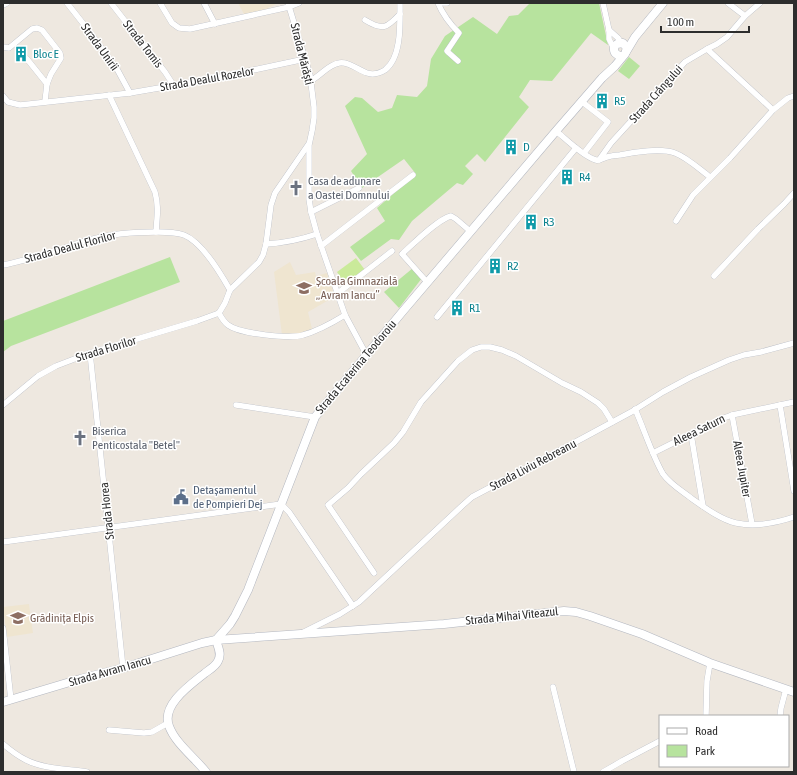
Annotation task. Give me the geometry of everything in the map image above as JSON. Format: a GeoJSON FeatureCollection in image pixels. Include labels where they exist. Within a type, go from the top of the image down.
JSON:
{"type":"FeatureCollection","features":[{"type":"Feature","properties":{"kind":"main road"},"geometry":{"type":"LineString","coordinates":[[635,37],[614,46],[617,56],[624,54],[635,37],[663,3]]}},
{"type":"Feature","properties":{"kind":"main road"},"geometry":{"type":"LineString","coordinates":[[622,43],[627,48],[624,54]]}},
{"type":"Feature","properties":{"kind":"main road","name":"Strada Ecaterina Teodoroiu"},"geometry":{"type":"LineString","coordinates":[[605,74],[612,60],[614,50]]}},
{"type":"Feature","properties":{"kind":"main road","name":"Strada Ecaterina Teodoroiu"},"geometry":{"type":"LineString","coordinates":[[216,640],[230,624],[248,590],[315,417],[427,282],[605,74],[615,66],[624,54]]}},
{"type":"Feature","properties":{"kind":"main road","name":"Strada Mihai Viteazul"},"geometry":{"type":"LineString","coordinates":[[216,640],[444,624],[564,611],[576,612],[642,634],[710,662],[790,691]]}},
{"type":"Feature","properties":{"kind":"main road"},"geometry":{"type":"LineString","coordinates":[[206,772],[178,740],[168,723],[169,712],[173,702],[217,663],[220,655],[216,640]]}},
{"type":"Feature","properties":{"kind":"main road","name":"Strada Avram Iancu"},"geometry":{"type":"LineString","coordinates":[[7,701],[216,640]]}},
{"type":"Feature","properties":{"kind":"street"},"geometry":{"type":"LineString","coordinates":[[3,4],[7,3]]}},
{"type":"Feature","properties":{"kind":"street","name":"Strada Unirii"},"geometry":{"type":"LineString","coordinates":[[67,3],[89,30],[117,69],[130,93]]}},
{"type":"Feature","properties":{"kind":"street","name":"Strada Tomis"},"geometry":{"type":"LineString","coordinates":[[111,3],[165,72],[174,86]]}},
{"type":"Feature","properties":{"kind":"street"},"geometry":{"type":"LineString","coordinates":[[160,3],[172,23],[179,28],[190,29],[299,3]]}},
{"type":"Feature","properties":{"kind":"street"},"geometry":{"type":"LineString","coordinates":[[204,3],[215,24]]}},
{"type":"Feature","properties":{"kind":"street"},"geometry":{"type":"LineString","coordinates":[[310,81],[331,65],[340,62],[348,63],[370,74],[380,73],[389,67],[394,59],[397,48],[400,3]]}},
{"type":"Feature","properties":{"kind":"street"},"geometry":{"type":"LineString","coordinates":[[438,3],[450,24],[459,33],[447,51],[458,61]]}},
{"type":"Feature","properties":{"kind":"street"},"geometry":{"type":"LineString","coordinates":[[603,3],[609,30],[609,39],[614,50]]}},
{"type":"Feature","properties":{"kind":"street"},"geometry":{"type":"LineString","coordinates":[[728,3],[744,16]]}},
{"type":"Feature","properties":{"kind":"street","name":"Strada Crângului"},"geometry":{"type":"LineString","coordinates":[[599,160],[616,138],[685,62],[727,37],[744,16],[760,3]]}},
{"type":"Feature","properties":{"kind":"street","name":"Strada Mărăști"},"geometry":{"type":"LineString","coordinates":[[289,5],[310,75],[314,107],[312,131],[308,145],[309,199],[311,212],[345,315],[366,354]]}},
{"type":"Feature","properties":{"kind":"street"},"geometry":{"type":"LineString","coordinates":[[365,20],[376,26],[382,27],[390,24],[400,13]]}},
{"type":"Feature","properties":{"kind":"street"},"geometry":{"type":"LineString","coordinates":[[3,47],[9,48],[32,29],[37,28],[42,30],[60,53],[61,58],[51,74],[47,84],[45,101]]}},
{"type":"Feature","properties":{"kind":"street"},"geometry":{"type":"LineString","coordinates":[[609,30],[622,43]]}},
{"type":"Feature","properties":{"kind":"street"},"geometry":{"type":"LineString","coordinates":[[707,49],[773,110]]}},
{"type":"Feature","properties":{"kind":"street"},"geometry":{"type":"LineString","coordinates":[[27,59],[47,84]]}},
{"type":"Feature","properties":{"kind":"street","name":"Strada Dealul Rozelor"},"geometry":{"type":"LineString","coordinates":[[3,96],[8,102],[20,105],[45,101],[130,93],[160,87],[174,86],[305,59]]}},
{"type":"Feature","properties":{"kind":"street"},"geometry":{"type":"LineString","coordinates":[[109,95],[155,192],[158,201],[156,232]]}},
{"type":"Feature","properties":{"kind":"street"},"geometry":{"type":"LineString","coordinates":[[676,221],[693,195],[773,110],[788,98],[794,96]]}},
{"type":"Feature","properties":{"kind":"street"},"geometry":{"type":"LineString","coordinates":[[581,102],[608,122],[584,154]]}},
{"type":"Feature","properties":{"kind":"street"},"geometry":{"type":"LineString","coordinates":[[556,131],[576,148],[591,158],[599,160],[629,153],[651,151],[674,153],[686,159],[710,177]]}},
{"type":"Feature","properties":{"kind":"street"},"geometry":{"type":"LineString","coordinates":[[308,145],[275,193],[271,205],[266,244],[263,255],[259,262],[230,290],[225,303],[218,313],[228,325],[234,328],[276,336],[303,335],[320,329],[345,315]]}},
{"type":"Feature","properties":{"kind":"street"},"geometry":{"type":"LineString","coordinates":[[436,317],[576,148]]}},
{"type":"Feature","properties":{"kind":"street"},"geometry":{"type":"LineString","coordinates":[[321,246],[413,175]]}},
{"type":"Feature","properties":{"kind":"street"},"geometry":{"type":"LineString","coordinates":[[311,212],[359,188]]}},
{"type":"Feature","properties":{"kind":"street"},"geometry":{"type":"LineString","coordinates":[[714,276],[794,193]]}},
{"type":"Feature","properties":{"kind":"street"},"geometry":{"type":"LineString","coordinates":[[427,282],[402,254],[446,217],[451,216],[456,219],[470,232]]}},
{"type":"Feature","properties":{"kind":"street","name":"Strada Dealul Florilor"},"geometry":{"type":"LineString","coordinates":[[3,265],[30,259],[93,239],[130,232],[172,232],[184,235],[203,250],[214,263],[230,290]]}},
{"type":"Feature","properties":{"kind":"street"},"geometry":{"type":"LineString","coordinates":[[266,244],[281,244],[317,234]]}},
{"type":"Feature","properties":{"kind":"street"},"geometry":{"type":"LineString","coordinates":[[338,293],[392,251]]}},
{"type":"Feature","properties":{"kind":"street","name":"Strada Florilor"},"geometry":{"type":"LineString","coordinates":[[3,405],[38,376],[56,366],[90,353],[197,321],[218,313]]}},
{"type":"Feature","properties":{"kind":"street","name":"Strada Liviu Rebreanu"},"geometry":{"type":"LineString","coordinates":[[300,634],[353,606],[372,591],[472,497],[583,438],[662,392],[691,377],[744,355],[794,343]]}},
{"type":"Feature","properties":{"kind":"street"},"geometry":{"type":"LineString","coordinates":[[374,573],[328,505],[348,488],[394,443],[403,432],[421,402],[458,361],[472,350],[481,347],[490,347],[516,356],[598,403],[604,409],[612,422]]}},
{"type":"Feature","properties":{"kind":"street","name":"Strada Horea"},"geometry":{"type":"LineString","coordinates":[[90,353],[123,668]]}},
{"type":"Feature","properties":{"kind":"street","name":"Aleea Saturn"},"geometry":{"type":"LineString","coordinates":[[653,453],[721,418],[794,402]]}},
{"type":"Feature","properties":{"kind":"street"},"geometry":{"type":"LineString","coordinates":[[236,405],[315,417]]}},
{"type":"Feature","properties":{"kind":"street"},"geometry":{"type":"LineString","coordinates":[[780,405],[794,491]]}},
{"type":"Feature","properties":{"kind":"street"},"geometry":{"type":"LineString","coordinates":[[635,409],[653,453],[664,475],[678,488],[703,506],[736,523],[770,523],[794,517]]}},
{"type":"Feature","properties":{"kind":"street","name":"Aleea Jupiter"},"geometry":{"type":"LineString","coordinates":[[732,415],[752,524]]}},
{"type":"Feature","properties":{"kind":"street"},"geometry":{"type":"LineString","coordinates":[[691,434],[703,506]]}},
{"type":"Feature","properties":{"kind":"street"},"geometry":{"type":"LineString","coordinates":[[3,542],[282,504],[353,606]]}},
{"type":"Feature","properties":{"kind":"street"},"geometry":{"type":"LineString","coordinates":[[3,628],[7,701]]}},
{"type":"Feature","properties":{"kind":"street"},"geometry":{"type":"LineString","coordinates":[[706,715],[707,681],[710,662]]}},
{"type":"Feature","properties":{"kind":"street"},"geometry":{"type":"LineString","coordinates":[[553,687],[574,772]]}},
{"type":"Feature","properties":{"kind":"street"},"geometry":{"type":"LineString","coordinates":[[780,715],[781,708],[790,691]]}},
{"type":"Feature","properties":{"kind":"street"},"geometry":{"type":"LineString","coordinates":[[109,730],[144,733],[152,732],[168,723]]}},
{"type":"Feature","properties":{"kind":"street"},"geometry":{"type":"LineString","coordinates":[[603,772],[659,742]]}},
{"type":"Feature","properties":{"kind":"street"},"geometry":{"type":"LineString","coordinates":[[3,744],[28,761],[42,765],[87,772]]}},
{"type":"Feature","properties":{"kind":"shaded area"},"geometry":{"type":"Polygon","coordinates":[[[238,3],[278,3],[268,8],[269,11],[245,16],[238,3]]]}},
{"type":"Feature","properties":{"kind":"shaded area","name":"Școala Gimnazială „Avram Iancu”"},"geometry":{"type":"Polygon","coordinates":[[[290,262],[296,275],[315,272],[316,276],[327,273],[336,299],[327,301],[308,312],[312,329],[298,334],[282,335],[274,272],[290,262]]]}},
{"type":"Feature","properties":{"kind":"shaded area","name":"Grădinița Elpis"},"geometry":{"type":"Polygon","coordinates":[[[29,604],[33,633],[7,637],[3,607],[29,604]]]}},
{"type":"Feature","properties":{"kind":"green space"},"geometry":{"type":"Polygon","coordinates":[[[530,3],[599,3],[608,45],[591,33],[552,81],[530,80],[519,97],[529,107],[485,162],[477,154],[465,166],[473,174],[463,185],[457,183],[412,221],[399,240],[391,239],[361,261],[350,247],[385,221],[377,208],[416,174],[404,159],[362,188],[351,171],[367,154],[345,106],[355,97],[362,98],[378,112],[392,108],[397,95],[417,97],[427,86],[431,59],[445,36],[473,17],[497,34],[509,16],[518,15],[530,3]]]}},
{"type":"Feature","properties":{"kind":"green space"},"geometry":{"type":"Polygon","coordinates":[[[629,57],[640,66],[629,79],[618,71],[629,57]]]}},
{"type":"Feature","properties":{"kind":"green space"},"geometry":{"type":"Polygon","coordinates":[[[170,257],[180,282],[11,346],[3,352],[3,321],[170,257]]]}},
{"type":"Feature","properties":{"kind":"green space"},"geometry":{"type":"Polygon","coordinates":[[[356,258],[365,270],[345,284],[337,272],[356,258]]]}},
{"type":"Feature","properties":{"kind":"green space"},"geometry":{"type":"Polygon","coordinates":[[[413,268],[422,278],[399,308],[384,292],[413,268]]]}},
{"type":"Feature","properties":{"kind":"place","name":"Bloc E"},"geometry":{"type":"Point","coordinates":[21,54]}},
{"type":"Feature","properties":{"kind":"place","name":"R5"},"geometry":{"type":"Point","coordinates":[602,101]}},
{"type":"Feature","properties":{"kind":"place","name":"D"},"geometry":{"type":"Point","coordinates":[511,147]}},
{"type":"Feature","properties":{"kind":"place","name":"R4"},"geometry":{"type":"Point","coordinates":[567,177]}},
{"type":"Feature","properties":{"kind":"place","name":"Casa de adunare a Oastei Domnului"},"geometry":{"type":"Point","coordinates":[296,188]}},
{"type":"Feature","properties":{"kind":"place","name":"R3"},"geometry":{"type":"Point","coordinates":[531,222]}},
{"type":"Feature","properties":{"kind":"place","name":"R2"},"geometry":{"type":"Point","coordinates":[495,266]}},
{"type":"Feature","properties":{"kind":"place","name":"Școala Gimnazială „Avram Iancu”"},"geometry":{"type":"Point","coordinates":[304,288]}},
{"type":"Feature","properties":{"kind":"place","name":"R1"},"geometry":{"type":"Point","coordinates":[457,308]}},
{"type":"Feature","properties":{"kind":"place","name":"Biserica Penticostala \"Betel\""},"geometry":{"type":"Point","coordinates":[80,438]}},
{"type":"Feature","properties":{"kind":"place","name":"Detașamentul de Pompieri Dej"},"geometry":{"type":"Point","coordinates":[181,497]}},
{"type":"Feature","properties":{"kind":"place","name":"Grădinița Elpis"},"geometry":{"type":"Point","coordinates":[18,618]}}]}
